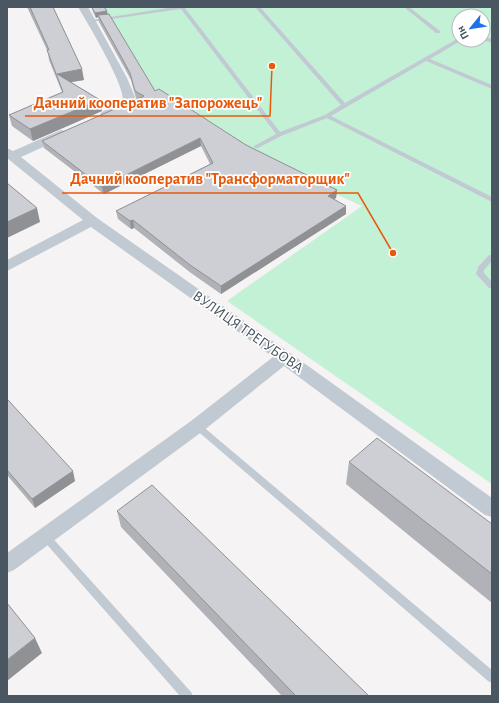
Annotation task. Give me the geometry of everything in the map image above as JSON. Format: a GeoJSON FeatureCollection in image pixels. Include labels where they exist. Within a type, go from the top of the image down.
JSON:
{"type":"FeatureCollection","features":[{"type":"Feature","properties":{"kind":"street"},"geometry":{"type":"LineString","coordinates":[[83,7],[122,78],[129,97],[128,102],[120,108],[98,117]]}},
{"type":"Feature","properties":{"kind":"street"},"geometry":{"type":"LineString","coordinates":[[9,154],[69,130]]}},
{"type":"Feature","properties":{"kind":"street","name":"ВУЛИЦЯ ТРЕГУБОВА"},"geometry":{"type":"LineString","coordinates":[[9,154],[92,221],[284,357],[492,509]]}},
{"type":"Feature","properties":{"kind":"street"},"geometry":{"type":"LineString","coordinates":[[7,266],[92,221]]}},
{"type":"Feature","properties":{"kind":"street"},"geometry":{"type":"LineString","coordinates":[[7,564],[197,426],[284,357]]}},
{"type":"Feature","properties":{"kind":"lane"},"geometry":{"type":"LineString","coordinates":[[91,21],[183,7],[279,135]]}},
{"type":"Feature","properties":{"kind":"lane"},"geometry":{"type":"LineString","coordinates":[[257,7],[345,106]]}},
{"type":"Feature","properties":{"kind":"lane"},"geometry":{"type":"LineString","coordinates":[[406,7],[438,32]]}},
{"type":"Feature","properties":{"kind":"lane"},"geometry":{"type":"LineString","coordinates":[[256,147],[279,135],[327,116],[451,44]]}},
{"type":"Feature","properties":{"kind":"lane"},"geometry":{"type":"LineString","coordinates":[[426,58],[492,87]]}},
{"type":"Feature","properties":{"kind":"lane"},"geometry":{"type":"LineString","coordinates":[[327,116],[492,200]]}},
{"type":"Feature","properties":{"kind":"lane"},"geometry":{"type":"LineString","coordinates":[[492,257],[481,269],[480,274],[492,286]]}},
{"type":"Feature","properties":{"kind":"lane"},"geometry":{"type":"LineString","coordinates":[[197,426],[492,677]]}},
{"type":"Feature","properties":{"kind":"lane"},"geometry":{"type":"LineString","coordinates":[[45,536],[187,696]]}},
{"type":"Feature","properties":{"kind":"green space"},"geometry":{"type":"Polygon","coordinates":[[[102,7],[492,7],[492,484],[227,301],[362,206],[246,153],[151,92],[102,7]]]}},
{"type":"Feature","properties":{"kind":"building"},"geometry":{"type":"Polygon","coordinates":[[[30,7],[53,7],[82,69],[57,74],[100,100],[30,129],[9,115],[63,92],[47,50],[49,50],[30,7]]]}},
{"type":"Feature","properties":{"kind":"building"},"geometry":{"type":"Polygon","coordinates":[[[104,7],[107,11],[95,13],[92,8],[104,7]]]}},
{"type":"Feature","properties":{"kind":"building"},"geometry":{"type":"Polygon","coordinates":[[[109,14],[155,91],[159,89],[246,145],[337,190],[328,196],[346,206],[221,286],[190,265],[133,220],[130,221],[116,211],[213,163],[200,138],[102,187],[42,141],[144,96],[135,91],[130,73],[98,15],[109,14]]]}},
{"type":"Feature","properties":{"kind":"building"},"geometry":{"type":"Polygon","coordinates":[[[7,183],[37,208],[7,222],[7,183]]]}},
{"type":"Feature","properties":{"kind":"building"},"geometry":{"type":"Polygon","coordinates":[[[7,400],[73,471],[32,499],[7,470],[7,400]]]}},
{"type":"Feature","properties":{"kind":"building"},"geometry":{"type":"Polygon","coordinates":[[[377,438],[492,524],[492,574],[349,462],[377,438]]]}},
{"type":"Feature","properties":{"kind":"building"},"geometry":{"type":"Polygon","coordinates":[[[152,485],[369,696],[296,696],[117,511],[152,485]]]}},
{"type":"Feature","properties":{"kind":"building"},"geometry":{"type":"Polygon","coordinates":[[[7,603],[35,638],[7,660],[7,603]]]}},
{"type":"Feature","properties":{"kind":"place","name":"Дачний кооператив \"Запорожець\""},"geometry":{"type":"Point","coordinates":[272,66]}},
{"type":"Feature","properties":{"kind":"place","name":"Дачний кооператив \"Трансформаторщик\""},"geometry":{"type":"Point","coordinates":[393,253]}}]}
